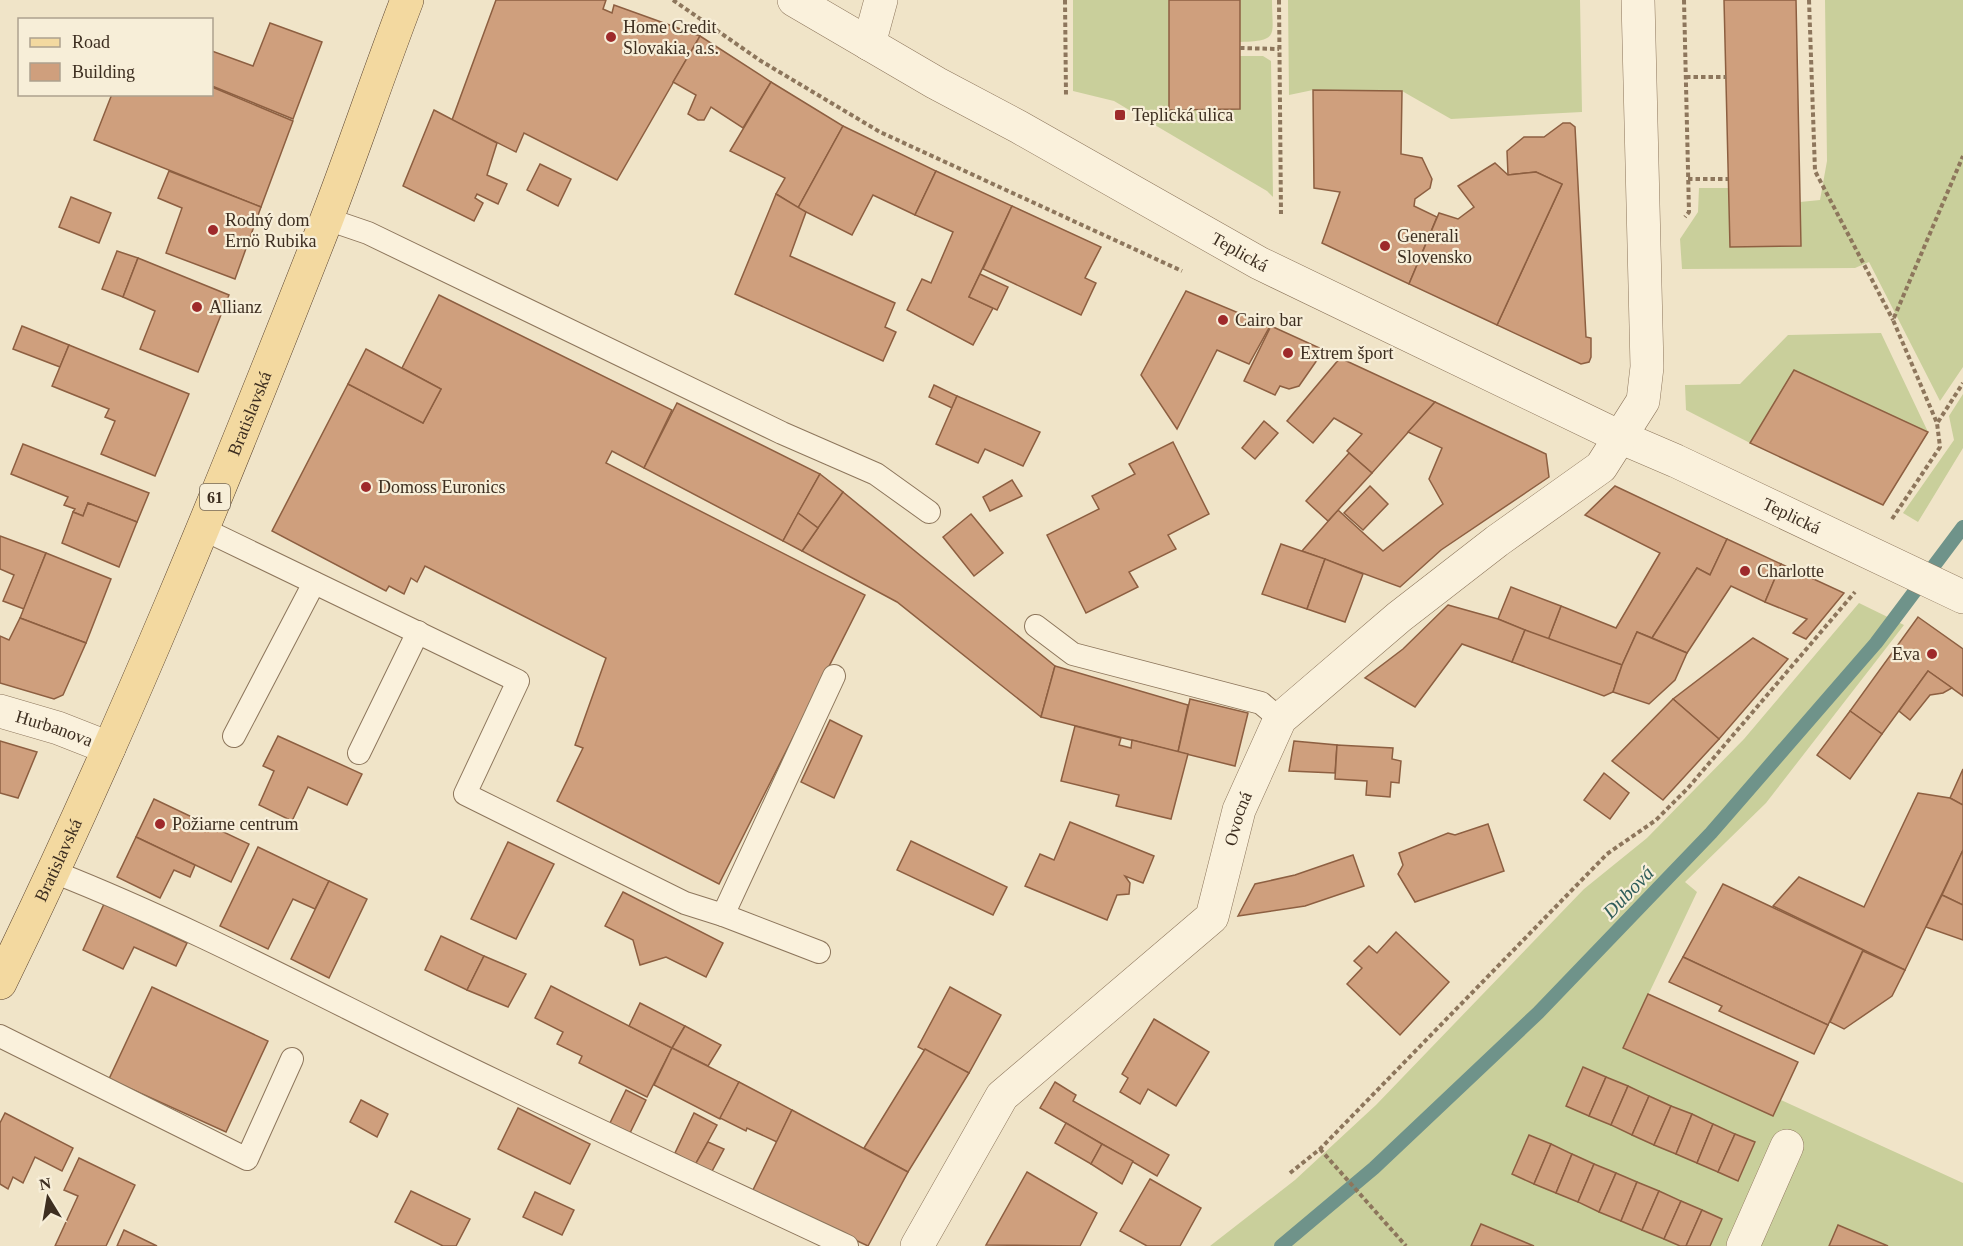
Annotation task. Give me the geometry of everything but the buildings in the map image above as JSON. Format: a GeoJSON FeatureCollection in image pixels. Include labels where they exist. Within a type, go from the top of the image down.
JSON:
{"type":"FeatureCollection","features":[{"type":"Feature","properties":{"kind":"main road","name":"Bratislavská"},"geometry":{"type":"LineString","coordinates":[[0,983],[54,872],[137,686],[327,219],[407,0]]}},
{"type":"Feature","properties":{"kind":"street","name":"Teplická"},"geometry":{"type":"LineString","coordinates":[[794,0],[936,83],[1019,127],[1259,263],[1620,437],[1676,461],[1958,595]]}},
{"type":"Feature","properties":{"kind":"street"},"geometry":{"type":"LineString","coordinates":[[869,44],[880,0]]}},
{"type":"Feature","properties":{"kind":"street"},"geometry":{"type":"LineString","coordinates":[[1620,437],[1643,401],[1647,367],[1638,0]]}},
{"type":"Feature","properties":{"kind":"street","name":"Ovocná"},"geometry":{"type":"LineString","coordinates":[[917,1246],[1002,1096],[1212,917],[1239,810],[1280,719],[1399,617],[1497,541],[1601,467],[1620,437]]}},
{"type":"Feature","properties":{"kind":"street","name":"Hurbanova"},"geometry":{"type":"LineString","coordinates":[[0,711],[57,728],[109,748]]}},
{"type":"Feature","properties":{"kind":"street"},"geometry":{"type":"LineString","coordinates":[[1743,1246],[1787,1146]]}},
{"type":"Feature","properties":{"kind":"lane"},"geometry":{"type":"LineString","coordinates":[[327,219],[368,233],[782,433],[876,474],[929,512]]}},
{"type":"Feature","properties":{"kind":"lane"},"geometry":{"type":"LineString","coordinates":[[202,529],[518,681],[465,794],[685,903],[819,952]]}},
{"type":"Feature","properties":{"kind":"lane"},"geometry":{"type":"LineString","coordinates":[[234,736],[314,583]]}},
{"type":"Feature","properties":{"kind":"lane"},"geometry":{"type":"LineString","coordinates":[[1036,626],[1073,654],[1261,703],[1280,719]]}},
{"type":"Feature","properties":{"kind":"lane"},"geometry":{"type":"LineString","coordinates":[[359,753],[418,632]]}},
{"type":"Feature","properties":{"kind":"lane"},"geometry":{"type":"LineString","coordinates":[[723,915],[834,676]]}},
{"type":"Feature","properties":{"kind":"lane"},"geometry":{"type":"LineString","coordinates":[[54,872],[97,889],[242,957],[536,1101],[847,1246]]}},
{"type":"Feature","properties":{"kind":"lane"},"geometry":{"type":"LineString","coordinates":[[0,1036],[247,1159],[292,1059]]}},
{"type":"Feature","properties":{"kind":"path"},"geometry":{"type":"LineString","coordinates":[[1065,0],[1066,96]]}},
{"type":"Feature","properties":{"kind":"path"},"geometry":{"type":"LineString","coordinates":[[1279,0],[1281,214]]}},
{"type":"Feature","properties":{"kind":"path"},"geometry":{"type":"LineString","coordinates":[[1290,1173],[1320,1149],[1607,854],[1656,820],[1688,788],[1858,589],[1889,523],[1941,447],[1937,423],[1893,320],[1815,171],[1809,0]]}},
{"type":"Feature","properties":{"kind":"path"},"geometry":{"type":"LineString","coordinates":[[1240,48],[1279,49]]}},
{"type":"Feature","properties":{"kind":"path"},"geometry":{"type":"LineString","coordinates":[[1686,77],[1726,77]]}},
{"type":"Feature","properties":{"kind":"path"},"geometry":{"type":"LineString","coordinates":[[1893,320],[1963,156]]}},
{"type":"Feature","properties":{"kind":"path"},"geometry":{"type":"LineString","coordinates":[[1688,179],[1728,179]]}},
{"type":"Feature","properties":{"kind":"path"},"geometry":{"type":"LineString","coordinates":[[1937,423],[1963,383]]}},
{"type":"Feature","properties":{"kind":"path"},"geometry":{"type":"LineString","coordinates":[[1320,1149],[1405,1245]]}},
{"type":"Feature","properties":{"kind":"green space"},"geometry":{"type":"Polygon","coordinates":[[[1073,0],[1169,0],[1170,110],[1240,109],[1240,56],[1263,56],[1271,61],[1273,197],[1267,191],[1114,101],[1073,91],[1073,0]]]}},
{"type":"Feature","properties":{"kind":"green space"},"geometry":{"type":"Polygon","coordinates":[[[1240,0],[1272,0],[1272,29],[1268,38],[1240,42],[1240,0]]]}},
{"type":"Feature","properties":{"kind":"green space"},"geometry":{"type":"Polygon","coordinates":[[[1288,0],[1580,0],[1582,112],[1451,119],[1402,91],[1313,90],[1289,95],[1288,0]]]}},
{"type":"Feature","properties":{"kind":"green space"},"geometry":{"type":"Polygon","coordinates":[[[1825,0],[1963,0],[1963,367],[1940,401],[1869,262],[1855,268],[1682,269],[1680,239],[1698,212],[1699,188],[1729,188],[1730,247],[1801,246],[1800,202],[1820,200],[1827,161],[1825,0]]]}},
{"type":"Feature","properties":{"kind":"green space"},"geometry":{"type":"Polygon","coordinates":[[[1881,333],[1928,432],[1794,371],[1750,443],[1686,410],[1685,385],[1740,384],[1788,335],[1881,333]]]}},
{"type":"Feature","properties":{"kind":"green space"},"geometry":{"type":"Polygon","coordinates":[[[1963,394],[1963,448],[1918,522],[1903,513],[1954,440],[1949,416],[1963,394]]]}},
{"type":"Feature","properties":{"kind":"green space"},"geometry":{"type":"Polygon","coordinates":[[[1859,603],[1904,625],[1766,803],[1685,882],[1697,892],[1623,1048],[1773,1116],[1781,1100],[1963,1183],[1963,1246],[1210,1246],[1295,1180],[1376,1105],[1584,889],[1647,838],[1744,739],[1859,603]]]}},
{"type":"Feature","properties":{"kind":"waterway","name":"Dubová"},"geometry":{"type":"LineString","coordinates":[[1281,1246],[1374,1168],[1538,1013],[1711,833],[1876,643],[1963,527]]}},
{"type":"Feature","properties":{"kind":"place","name":"Home Credit Slovakia, a.s."},"geometry":{"type":"Point","coordinates":[611,37]}},
{"type":"Feature","properties":{"kind":"place","name":"Teplická ulica"},"geometry":{"type":"Point","coordinates":[1120,115]}},
{"type":"Feature","properties":{"kind":"place","name":"Rodný dom Ernö Rubika"},"geometry":{"type":"Point","coordinates":[213,230]}},
{"type":"Feature","properties":{"kind":"place","name":"Generali Slovensko"},"geometry":{"type":"Point","coordinates":[1385,246]}},
{"type":"Feature","properties":{"kind":"place","name":"Allianz"},"geometry":{"type":"Point","coordinates":[197,307]}},
{"type":"Feature","properties":{"kind":"place","name":"Cairo bar"},"geometry":{"type":"Point","coordinates":[1223,320]}},
{"type":"Feature","properties":{"kind":"place","name":"Extrem šport"},"geometry":{"type":"Point","coordinates":[1288,353]}},
{"type":"Feature","properties":{"kind":"place","name":"Domoss Euronics"},"geometry":{"type":"Point","coordinates":[366,487]}},
{"type":"Feature","properties":{"kind":"place","name":"Charlotte"},"geometry":{"type":"Point","coordinates":[1745,571]}},
{"type":"Feature","properties":{"kind":"place","name":"Eva"},"geometry":{"type":"Point","coordinates":[1932,654]}},
{"type":"Feature","properties":{"kind":"place","name":"Požiarne centrum"},"geometry":{"type":"Point","coordinates":[160,824]}}]}
